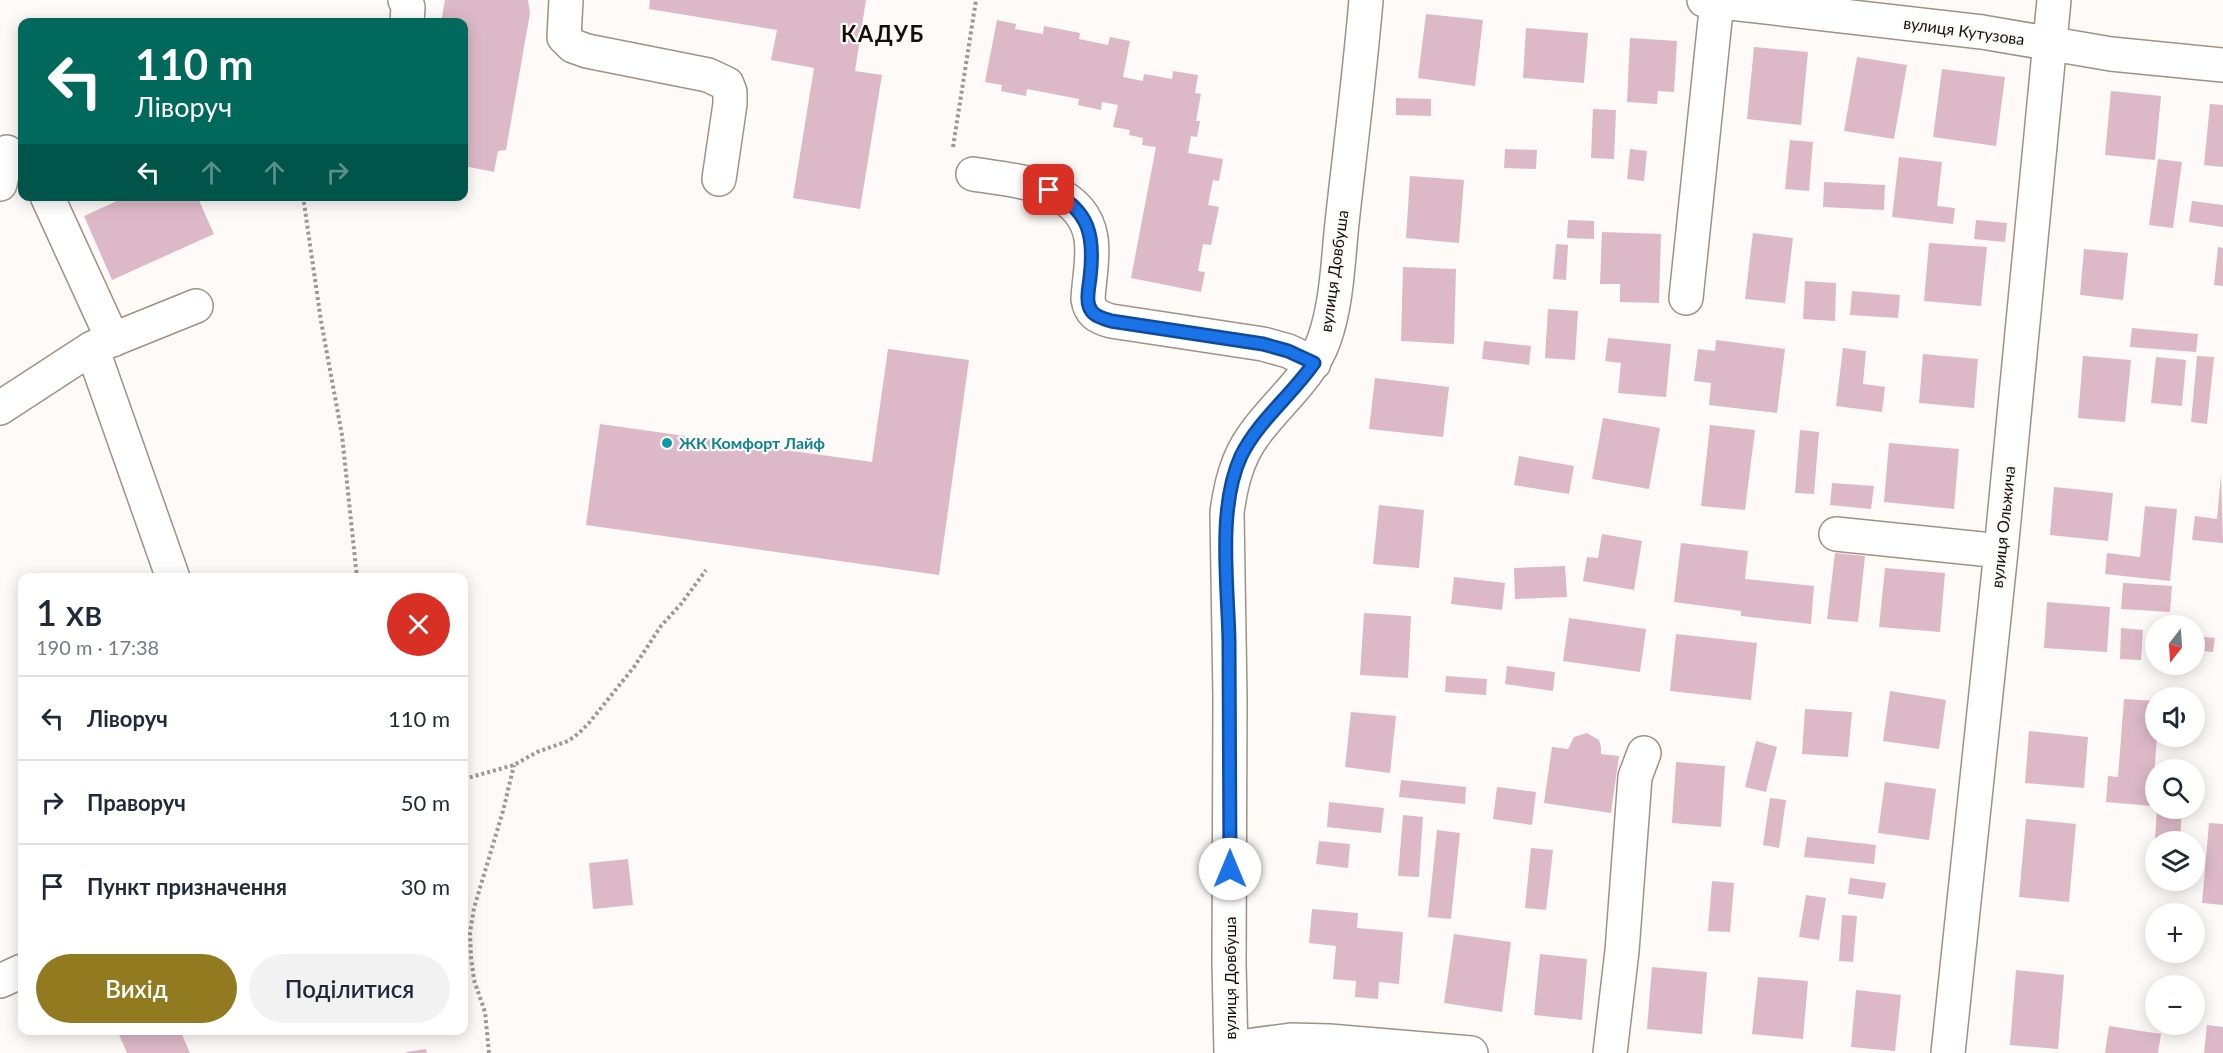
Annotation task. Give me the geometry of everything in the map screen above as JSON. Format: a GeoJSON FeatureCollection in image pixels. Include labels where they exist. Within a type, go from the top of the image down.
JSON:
{"type":"FeatureCollection","features":[{"type":"Feature","properties":{"kind":"street"},"geometry":{"type":"LineString","coordinates":[[405,0],[408,7],[407,18]]}},
{"type":"Feature","properties":{"kind":"street"},"geometry":{"type":"LineString","coordinates":[[566,0],[564,37],[573,46],[587,51],[708,75],[727,84],[730,104],[719,179]]}},
{"type":"Feature","properties":{"kind":"street","name":"вулиця Довбуша"},"geometry":{"type":"LineString","coordinates":[[1231,1050],[1227,512],[1230,488],[1241,456],[1254,435],[1314,363],[1325,338],[1333,296],[1366,0]]}},
{"type":"Feature","properties":{"kind":"street","name":"вулиця Ольжича"},"geometry":{"type":"LineString","coordinates":[[1948,1053],[2001,551],[2054,0]]}},
{"type":"Feature","properties":{"kind":"street"},"geometry":{"type":"LineString","coordinates":[[1686,298],[1710,1]]}},
{"type":"Feature","properties":{"kind":"street","name":"вулиця Кутузова"},"geometry":{"type":"LineString","coordinates":[[1710,1],[1982,32],[2111,54],[2223,65]]}},
{"type":"Feature","properties":{"kind":"street"},"geometry":{"type":"LineString","coordinates":[[0,184],[10,150]]}},
{"type":"Feature","properties":{"kind":"street"},"geometry":{"type":"LineString","coordinates":[[973,174],[1034,185],[1049,190],[1071,203],[1083,216],[1091,240],[1088,299],[1089,307],[1094,314],[1111,321],[1263,344],[1288,351],[1314,363]]}},
{"type":"Feature","properties":{"kind":"street"},"geometry":{"type":"LineString","coordinates":[[49,201],[102,344],[171,573]]}},
{"type":"Feature","properties":{"kind":"street"},"geometry":{"type":"LineString","coordinates":[[0,408],[102,344],[196,306]]}},
{"type":"Feature","properties":{"kind":"street"},"geometry":{"type":"LineString","coordinates":[[1836,534],[2001,551]]}},
{"type":"Feature","properties":{"kind":"street"},"geometry":{"type":"LineString","coordinates":[[1610,1053],[1622,951],[1635,777],[1644,753]]}},
{"type":"Feature","properties":{"kind":"street"},"geometry":{"type":"LineString","coordinates":[[0,981],[18,973]]}},
{"type":"Feature","properties":{"kind":"street"},"geometry":{"type":"LineString","coordinates":[[1231,1050],[1270,1042],[1317,1041],[1394,1045],[1471,1053]]}},
{"type":"Feature","properties":{"kind":"path"},"geometry":{"type":"LineString","coordinates":[[973,174],[957,171],[952,165],[976,0]]}},
{"type":"Feature","properties":{"kind":"path"},"geometry":{"type":"LineString","coordinates":[[304,201],[321,321],[342,435],[356,573]]}},
{"type":"Feature","properties":{"kind":"path"},"geometry":{"type":"LineString","coordinates":[[468,778],[514,765],[537,752],[568,741],[590,723],[634,667],[661,626],[681,604],[706,570]]}},
{"type":"Feature","properties":{"kind":"path"},"geometry":{"type":"LineString","coordinates":[[489,1053],[485,1012],[474,980],[470,933],[474,908],[514,765]]}},
{"type":"Feature","properties":{"kind":"building"},"geometry":{"type":"Polygon","coordinates":[[[445,0],[528,0],[530,13],[506,150],[498,151],[494,172],[468,167],[468,18],[442,18],[445,0]]]}},
{"type":"Feature","properties":{"kind":"building"},"geometry":{"type":"Polygon","coordinates":[[[650,0],[866,0],[855,71],[882,75],[860,209],[793,198],[814,68],[771,60],[777,30],[649,9],[650,0]]]}},
{"type":"Feature","properties":{"kind":"building"},"geometry":{"type":"Polygon","coordinates":[[[1426,14],[1483,20],[1475,86],[1418,78],[1426,14]]]}},
{"type":"Feature","properties":{"kind":"building"},"geometry":{"type":"Polygon","coordinates":[[[997,20],[1016,24],[1015,29],[1043,34],[1044,26],[1080,33],[1079,39],[1108,45],[1110,37],[1130,41],[1123,77],[1143,81],[1144,74],[1172,79],[1173,71],[1198,75],[1195,93],[1201,94],[1196,121],[1200,121],[1197,137],[1191,136],[1188,153],[1223,159],[1219,181],[1213,180],[1208,205],[1219,207],[1211,245],[1203,244],[1198,271],[1205,272],[1201,292],[1131,278],[1156,147],[1142,145],[1143,138],[1129,135],[1130,130],[1113,127],[1118,105],[1102,102],[1101,110],[1078,105],[1079,99],[1027,89],[1026,96],[1001,91],[1002,85],[985,82],[997,20]]]}},
{"type":"Feature","properties":{"kind":"building"},"geometry":{"type":"Polygon","coordinates":[[[1526,28],[1588,33],[1584,83],[1523,78],[1526,28]]]}},
{"type":"Feature","properties":{"kind":"building"},"geometry":{"type":"Polygon","coordinates":[[[1630,38],[1677,41],[1674,92],[1658,91],[1657,104],[1627,102],[1630,38]]]}},
{"type":"Feature","properties":{"kind":"building"},"geometry":{"type":"Polygon","coordinates":[[[1754,47],[1808,52],[1801,125],[1747,119],[1754,47]]]}},
{"type":"Feature","properties":{"kind":"building"},"geometry":{"type":"Polygon","coordinates":[[[1857,57],[1907,65],[1894,139],[1844,131],[1857,57]]]}},
{"type":"Feature","properties":{"kind":"building"},"geometry":{"type":"Polygon","coordinates":[[[1942,69],[2005,77],[1996,146],[1933,137],[1942,69]]]}},
{"type":"Feature","properties":{"kind":"building"},"geometry":{"type":"Polygon","coordinates":[[[2111,91],[2161,96],[2155,160],[2105,155],[2111,91]]]}},
{"type":"Feature","properties":{"kind":"building"},"geometry":{"type":"Polygon","coordinates":[[[1396,98],[1431,99],[1431,116],[1396,115],[1396,98]]]}},
{"type":"Feature","properties":{"kind":"building"},"geometry":{"type":"Polygon","coordinates":[[[2210,104],[2223,105],[2223,167],[2204,165],[2210,104]]]}},
{"type":"Feature","properties":{"kind":"building"},"geometry":{"type":"Polygon","coordinates":[[[1593,109],[1616,110],[1614,159],[1591,158],[1593,109]]]}},
{"type":"Feature","properties":{"kind":"building"},"geometry":{"type":"Polygon","coordinates":[[[1790,140],[1813,142],[1809,191],[1785,189],[1790,140]]]}},
{"type":"Feature","properties":{"kind":"building"},"geometry":{"type":"Polygon","coordinates":[[[1505,149],[1537,150],[1536,169],[1504,168],[1505,149]]]}},
{"type":"Feature","properties":{"kind":"building"},"geometry":{"type":"Polygon","coordinates":[[[1630,149],[1647,151],[1644,181],[1627,179],[1630,149]]]}},
{"type":"Feature","properties":{"kind":"building"},"geometry":{"type":"Polygon","coordinates":[[[1899,157],[1942,162],[1937,206],[1955,208],[1953,224],[1892,217],[1899,157]]]}},
{"type":"Feature","properties":{"kind":"building"},"geometry":{"type":"Polygon","coordinates":[[[2158,159],[2182,162],[2173,228],[2149,225],[2158,159]]]}},
{"type":"Feature","properties":{"kind":"building"},"geometry":{"type":"Polygon","coordinates":[[[1410,176],[1464,180],[1459,243],[1406,238],[1410,176]]]}},
{"type":"Feature","properties":{"kind":"building"},"geometry":{"type":"Polygon","coordinates":[[[1824,182],[1885,185],[1884,210],[1823,207],[1824,182]]]}},
{"type":"Feature","properties":{"kind":"building"},"geometry":{"type":"Polygon","coordinates":[[[117,201],[199,201],[214,234],[112,280],[84,216],[117,201]]]}},
{"type":"Feature","properties":{"kind":"building"},"geometry":{"type":"Polygon","coordinates":[[[2192,201],[2223,205],[2223,227],[2189,222],[2192,201]]]}},
{"type":"Feature","properties":{"kind":"building"},"geometry":{"type":"Polygon","coordinates":[[[1568,220],[1594,221],[1594,239],[1567,238],[1568,220]]]}},
{"type":"Feature","properties":{"kind":"building"},"geometry":{"type":"Polygon","coordinates":[[[1976,220],[2007,223],[2005,242],[1974,239],[1976,220]]]}},
{"type":"Feature","properties":{"kind":"building"},"geometry":{"type":"Polygon","coordinates":[[[1602,232],[1661,234],[1659,303],[1620,302],[1620,284],[1600,284],[1602,232]]]}},
{"type":"Feature","properties":{"kind":"building"},"geometry":{"type":"Polygon","coordinates":[[[1753,233],[1793,238],[1785,303],[1745,299],[1753,233]]]}},
{"type":"Feature","properties":{"kind":"building"},"geometry":{"type":"Polygon","coordinates":[[[1929,243],[1987,247],[1981,306],[1924,301],[1929,243]]]}},
{"type":"Feature","properties":{"kind":"building"},"geometry":{"type":"Polygon","coordinates":[[[1556,244],[1568,245],[1566,280],[1553,279],[1556,244]]]}},
{"type":"Feature","properties":{"kind":"building"},"geometry":{"type":"Polygon","coordinates":[[[2218,247],[2223,248],[2223,286],[2214,285],[2218,247]]]}},
{"type":"Feature","properties":{"kind":"building"},"geometry":{"type":"Polygon","coordinates":[[[2084,249],[2128,253],[2123,300],[2080,295],[2084,249]]]}},
{"type":"Feature","properties":{"kind":"building"},"geometry":{"type":"Polygon","coordinates":[[[1403,267],[1456,269],[1454,344],[1401,341],[1403,267]]]}},
{"type":"Feature","properties":{"kind":"building"},"geometry":{"type":"Polygon","coordinates":[[[1805,281],[1836,283],[1835,321],[1803,319],[1805,281]]]}},
{"type":"Feature","properties":{"kind":"building"},"geometry":{"type":"Polygon","coordinates":[[[1852,291],[1900,295],[1898,318],[1850,315],[1852,291]]]}},
{"type":"Feature","properties":{"kind":"building"},"geometry":{"type":"Polygon","coordinates":[[[1548,309],[1578,311],[1575,360],[1545,358],[1548,309]]]}},
{"type":"Feature","properties":{"kind":"building"},"geometry":{"type":"Polygon","coordinates":[[[2132,328],[2198,334],[2196,352],[2130,347],[2132,328]]]}},
{"type":"Feature","properties":{"kind":"building"},"geometry":{"type":"Polygon","coordinates":[[[1608,338],[1671,344],[1666,397],[1618,393],[1621,363],[1605,361],[1608,338]]]}},
{"type":"Feature","properties":{"kind":"building"},"geometry":{"type":"Polygon","coordinates":[[[1716,340],[1785,349],[1777,413],[1709,405],[1711,383],[1694,381],[1698,349],[1715,351],[1716,340]]]}},
{"type":"Feature","properties":{"kind":"building"},"geometry":{"type":"Polygon","coordinates":[[[1484,341],[1531,346],[1529,365],[1482,359],[1484,341]]]}},
{"type":"Feature","properties":{"kind":"building"},"geometry":{"type":"Polygon","coordinates":[[[1843,348],[1866,351],[1863,384],[1885,387],[1882,412],[1836,406],[1843,348]]]}},
{"type":"Feature","properties":{"kind":"building","name":"ЖК Комфорт Лайф"},"geometry":{"type":"Polygon","coordinates":[[[888,349],[969,360],[939,575],[586,525],[600,424],[872,462],[888,349]]]}},
{"type":"Feature","properties":{"kind":"building"},"geometry":{"type":"Polygon","coordinates":[[[1923,354],[1978,359],[1974,408],[1919,403],[1923,354]]]}},
{"type":"Feature","properties":{"kind":"building"},"geometry":{"type":"Polygon","coordinates":[[[2083,356],[2131,360],[2125,422],[2078,418],[2083,356]]]}},
{"type":"Feature","properties":{"kind":"building"},"geometry":{"type":"Polygon","coordinates":[[[2197,356],[2214,357],[2207,424],[2191,422],[2197,356]]]}},
{"type":"Feature","properties":{"kind":"building"},"geometry":{"type":"Polygon","coordinates":[[[2156,357],[2186,360],[2182,406],[2151,403],[2156,357]]]}},
{"type":"Feature","properties":{"kind":"building"},"geometry":{"type":"Polygon","coordinates":[[[1375,378],[1449,387],[1443,437],[1369,429],[1375,378]]]}},
{"type":"Feature","properties":{"kind":"building"},"geometry":{"type":"Polygon","coordinates":[[[1603,418],[1660,428],[1649,489],[1592,479],[1603,418]]]}},
{"type":"Feature","properties":{"kind":"building"},"geometry":{"type":"Polygon","coordinates":[[[1710,425],[1755,430],[1745,510],[1701,506],[1710,425]]]}},
{"type":"Feature","properties":{"kind":"building"},"geometry":{"type":"Polygon","coordinates":[[[1800,430],[1819,432],[1814,494],[1795,493],[1800,430]]]}},
{"type":"Feature","properties":{"kind":"building"},"geometry":{"type":"Polygon","coordinates":[[[1889,443],[1959,449],[1954,509],[1884,502],[1889,443]]]}},
{"type":"Feature","properties":{"kind":"building"},"geometry":{"type":"Polygon","coordinates":[[[1519,456],[1574,466],[1569,494],[1514,485],[1519,456]]]}},
{"type":"Feature","properties":{"kind":"building"},"geometry":{"type":"Polygon","coordinates":[[[2221,475],[2223,543],[2192,540],[2195,516],[2217,519],[2221,475]]]}},
{"type":"Feature","properties":{"kind":"building"},"geometry":{"type":"Polygon","coordinates":[[[1832,483],[1874,486],[1871,509],[1830,505],[1832,483]]]}},
{"type":"Feature","properties":{"kind":"building"},"geometry":{"type":"Polygon","coordinates":[[[2054,487],[2113,493],[2108,541],[2050,535],[2054,487]]]}},
{"type":"Feature","properties":{"kind":"building"},"geometry":{"type":"Polygon","coordinates":[[[1379,505],[1424,510],[1419,568],[1373,564],[1379,505]]]}},
{"type":"Feature","properties":{"kind":"building"},"geometry":{"type":"Polygon","coordinates":[[[2145,506],[2177,509],[2170,581],[2105,574],[2107,553],[2140,557],[2145,506]]]}},
{"type":"Feature","properties":{"kind":"building"},"geometry":{"type":"Polygon","coordinates":[[[1602,534],[1642,541],[1634,590],[1583,581],[1587,557],[1598,558],[1602,534]]]}},
{"type":"Feature","properties":{"kind":"building"},"geometry":{"type":"Polygon","coordinates":[[[1681,543],[1748,551],[1745,579],[1814,586],[1811,624],[1741,616],[1741,611],[1674,602],[1681,543]]]}},
{"type":"Feature","properties":{"kind":"building"},"geometry":{"type":"Polygon","coordinates":[[[1835,553],[1865,556],[1858,622],[1827,619],[1835,553]]]}},
{"type":"Feature","properties":{"kind":"building"},"geometry":{"type":"Polygon","coordinates":[[[1565,566],[1567,597],[1515,599],[1514,568],[1565,566]]]}},
{"type":"Feature","properties":{"kind":"building"},"geometry":{"type":"Polygon","coordinates":[[[1885,568],[1945,573],[1940,632],[1879,627],[1885,568]]]}},
{"type":"Feature","properties":{"kind":"building"},"geometry":{"type":"Polygon","coordinates":[[[1454,577],[1505,583],[1502,610],[1451,604],[1454,577]]]}},
{"type":"Feature","properties":{"kind":"building"},"geometry":{"type":"Polygon","coordinates":[[[2123,583],[2172,586],[2170,612],[2121,609],[2123,583]]]}},
{"type":"Feature","properties":{"kind":"building"},"geometry":{"type":"Polygon","coordinates":[[[2047,602],[2110,607],[2107,652],[2044,648],[2047,602]]]}},
{"type":"Feature","properties":{"kind":"building"},"geometry":{"type":"Polygon","coordinates":[[[1364,613],[1411,616],[1408,678],[1360,675],[1364,613]]]}},
{"type":"Feature","properties":{"kind":"building"},"geometry":{"type":"Polygon","coordinates":[[[1569,618],[1646,629],[1640,672],[1563,661],[1569,618]]]}},
{"type":"Feature","properties":{"kind":"building"},"geometry":{"type":"Polygon","coordinates":[[[2121,628],[2143,630],[2141,660],[2120,659],[2121,628]]]}},
{"type":"Feature","properties":{"kind":"building"},"geometry":{"type":"Polygon","coordinates":[[[1676,634],[1757,643],[1751,700],[1670,691],[1676,634]]]}},
{"type":"Feature","properties":{"kind":"building"},"geometry":{"type":"Polygon","coordinates":[[[2205,637],[2215,638],[2213,652],[2205,651],[2205,637]]]}},
{"type":"Feature","properties":{"kind":"building"},"geometry":{"type":"Polygon","coordinates":[[[1507,666],[1555,672],[1553,691],[1505,684],[1507,666]]]}},
{"type":"Feature","properties":{"kind":"building"},"geometry":{"type":"Polygon","coordinates":[[[1446,676],[1487,679],[1486,695],[1445,692],[1446,676]]]}},
{"type":"Feature","properties":{"kind":"building"},"geometry":{"type":"Polygon","coordinates":[[[1890,691],[1946,700],[1939,749],[1883,741],[1890,691]]]}},
{"type":"Feature","properties":{"kind":"building"},"geometry":{"type":"Polygon","coordinates":[[[2124,699],[2145,700],[2145,747],[2156,747],[2155,759],[2145,759],[2145,805],[2106,802],[2108,776],[2118,777],[2124,699]]]}},
{"type":"Feature","properties":{"kind":"building"},"geometry":{"type":"Polygon","coordinates":[[[1805,709],[1852,712],[1848,757],[1802,754],[1805,709]]]}},
{"type":"Feature","properties":{"kind":"building"},"geometry":{"type":"Polygon","coordinates":[[[1351,712],[1396,716],[1390,773],[1345,767],[1351,712]]]}},
{"type":"Feature","properties":{"kind":"building"},"geometry":{"type":"Polygon","coordinates":[[[2029,731],[2088,737],[2084,788],[2025,783],[2029,731]]]}},
{"type":"Feature","properties":{"kind":"building"},"geometry":{"type":"Polygon","coordinates":[[[1587,733],[1599,740],[1601,754],[1619,756],[1611,813],[1544,803],[1552,747],[1568,749],[1574,737],[1587,733]]]}},
{"type":"Feature","properties":{"kind":"building"},"geometry":{"type":"Polygon","coordinates":[[[1756,741],[1777,747],[1766,792],[1745,787],[1756,741]]]}},
{"type":"Feature","properties":{"kind":"building"},"geometry":{"type":"Polygon","coordinates":[[[1676,762],[1725,766],[1721,827],[1672,823],[1676,762]]]}},
{"type":"Feature","properties":{"kind":"building"},"geometry":{"type":"Polygon","coordinates":[[[1401,780],[1466,787],[1465,804],[1399,797],[1401,780]]]}},
{"type":"Feature","properties":{"kind":"building"},"geometry":{"type":"Polygon","coordinates":[[[1885,782],[1936,789],[1929,840],[1878,833],[1885,782]]]}},
{"type":"Feature","properties":{"kind":"building"},"geometry":{"type":"Polygon","coordinates":[[[1497,787],[1536,792],[1532,825],[1493,819],[1497,787]]]}},
{"type":"Feature","properties":{"kind":"building"},"geometry":{"type":"Polygon","coordinates":[[[1770,798],[1786,800],[1779,848],[1763,845],[1770,798]]]}},
{"type":"Feature","properties":{"kind":"building"},"geometry":{"type":"Polygon","coordinates":[[[1329,802],[1384,808],[1381,833],[1327,827],[1329,802]]]}},
{"type":"Feature","properties":{"kind":"building"},"geometry":{"type":"Polygon","coordinates":[[[1403,815],[1423,817],[1419,877],[1398,876],[1403,815]]]}},
{"type":"Feature","properties":{"kind":"building"},"geometry":{"type":"Polygon","coordinates":[[[2026,819],[2076,824],[2069,902],[2019,897],[2026,819]]]}},
{"type":"Feature","properties":{"kind":"building"},"geometry":{"type":"Polygon","coordinates":[[[2156,819],[2181,819],[2181,831],[2156,831],[2156,819]]]}},
{"type":"Feature","properties":{"kind":"building"},"geometry":{"type":"Polygon","coordinates":[[[2209,823],[2223,824],[2223,905],[2202,903],[2203,891],[2205,891],[2209,823]]]}},
{"type":"Feature","properties":{"kind":"building"},"geometry":{"type":"Polygon","coordinates":[[[1437,830],[1460,833],[1451,919],[1428,917],[1437,830]]]}},
{"type":"Feature","properties":{"kind":"building"},"geometry":{"type":"Polygon","coordinates":[[[1807,837],[1876,845],[1874,864],[1804,857],[1807,837]]]}},
{"type":"Feature","properties":{"kind":"building"},"geometry":{"type":"Polygon","coordinates":[[[1319,841],[1350,844],[1348,868],[1316,864],[1319,841]]]}},
{"type":"Feature","properties":{"kind":"building"},"geometry":{"type":"Polygon","coordinates":[[[1531,848],[1553,850],[1546,910],[1525,908],[1531,848]]]}},
{"type":"Feature","properties":{"kind":"building"},"geometry":{"type":"Polygon","coordinates":[[[628,859],[633,905],[593,909],[589,863],[628,859]]]}},
{"type":"Feature","properties":{"kind":"building"},"geometry":{"type":"Polygon","coordinates":[[[1850,878],[1886,883],[1883,899],[1848,894],[1850,878]]]}},
{"type":"Feature","properties":{"kind":"building"},"geometry":{"type":"Polygon","coordinates":[[[1712,881],[1734,883],[1730,932],[1708,931],[1712,881]]]}},
{"type":"Feature","properties":{"kind":"building"},"geometry":{"type":"Polygon","coordinates":[[[1806,895],[1826,898],[1819,940],[1799,937],[1806,895]]]}},
{"type":"Feature","properties":{"kind":"building"},"geometry":{"type":"Polygon","coordinates":[[[1312,909],[1358,913],[1357,928],[1403,932],[1399,984],[1379,982],[1378,999],[1355,997],[1356,981],[1333,979],[1336,946],[1309,943],[1312,909]]]}},
{"type":"Feature","properties":{"kind":"building"},"geometry":{"type":"Polygon","coordinates":[[[1842,915],[1857,916],[1853,962],[1839,961],[1842,915]]]}},
{"type":"Feature","properties":{"kind":"building"},"geometry":{"type":"Polygon","coordinates":[[[1454,934],[1511,942],[1502,1012],[1444,1003],[1454,934]]]}},
{"type":"Feature","properties":{"kind":"building"},"geometry":{"type":"Polygon","coordinates":[[[1540,954],[1587,959],[1582,1020],[1534,1015],[1540,954]]]}},
{"type":"Feature","properties":{"kind":"building"},"geometry":{"type":"Polygon","coordinates":[[[1652,967],[1707,972],[1702,1034],[1647,1029],[1652,967]]]}},
{"type":"Feature","properties":{"kind":"building"},"geometry":{"type":"Polygon","coordinates":[[[2016,970],[2064,975],[2058,1049],[2010,1045],[2016,970]]]}},
{"type":"Feature","properties":{"kind":"building"},"geometry":{"type":"Polygon","coordinates":[[[1758,977],[1808,981],[1803,1039],[1752,1034],[1758,977]]]}},
{"type":"Feature","properties":{"kind":"building"},"geometry":{"type":"Polygon","coordinates":[[[1856,990],[1901,995],[1895,1051],[1851,1047],[1856,990]]]}},
{"type":"Feature","properties":{"kind":"building"},"geometry":{"type":"Polygon","coordinates":[[[2207,1025],[2223,1027],[2223,1053],[2204,1053],[2207,1025]]]}},
{"type":"Feature","properties":{"kind":"building"},"geometry":{"type":"Polygon","coordinates":[[[2109,1026],[2145,1032],[2145,1035],[2161,1035],[2158,1053],[2105,1053],[2109,1026]]]}},
{"type":"Feature","properties":{"kind":"building"},"geometry":{"type":"Polygon","coordinates":[[[119,1035],[182,1035],[190,1053],[127,1053],[119,1035]]]}},
{"type":"Feature","properties":{"kind":"building"},"geometry":{"type":"Polygon","coordinates":[[[426,1049],[427,1053],[406,1053],[406,1052],[426,1049]]]}},
{"type":"Feature","properties":{"kind":"place","name":"ЖК Комфорт Лайф"},"geometry":{"type":"Point","coordinates":[667,443]}},
{"type":"Feature","properties":{"kind":"district","name":"КАДУБ"},"geometry":{"type":"Point","coordinates":[883,34]}},
{"type":"Feature","properties":{"kind":"route"},"geometry":{"type":"LineString","coordinates":[[1049,190],[1071,203],[1083,216],[1089,229],[1092,254],[1088,299],[1089,307],[1094,314],[1111,321],[1263,344],[1288,351],[1314,363],[1254,435],[1241,456],[1230,488],[1226,534],[1230,698],[1230,869]]}}]}
